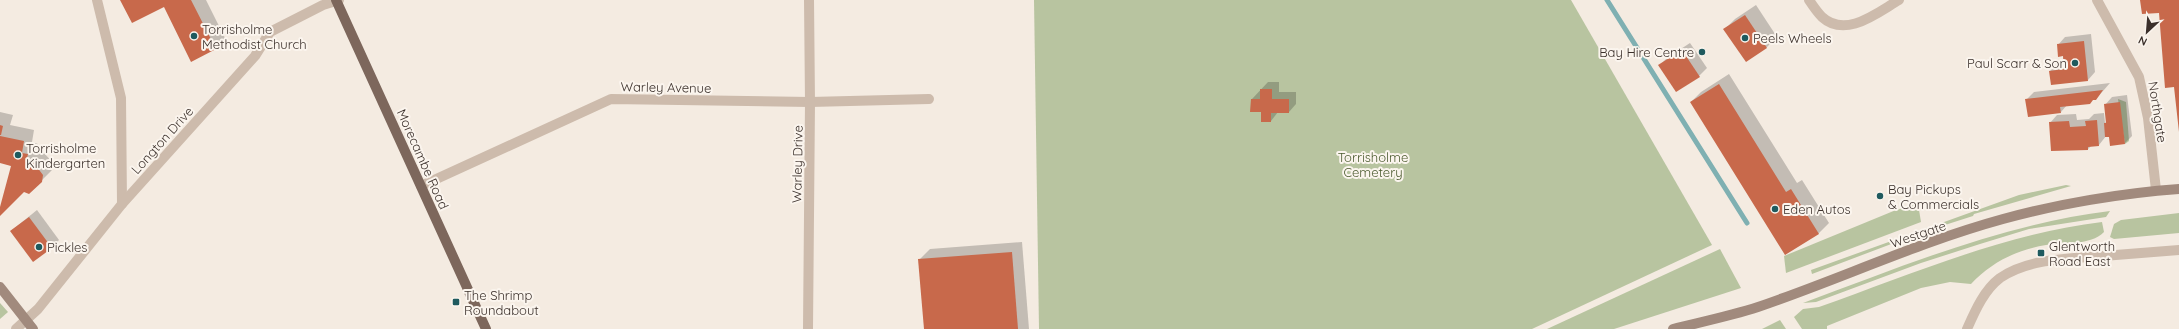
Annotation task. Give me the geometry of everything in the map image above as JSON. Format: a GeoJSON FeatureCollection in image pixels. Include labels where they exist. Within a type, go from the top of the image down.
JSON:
{"type":"FeatureCollection","features":[{"type":"Feature","properties":{"kind":"main road","name":"Morecambe Road"},"geometry":{"type":"LineString","coordinates":[[337,0],[486,329]]}},
{"type":"Feature","properties":{"kind":"street"},"geometry":{"type":"LineString","coordinates":[[97,0],[121,98],[122,204]]}},
{"type":"Feature","properties":{"kind":"street","name":"Longton Drive"},"geometry":{"type":"LineString","coordinates":[[16,329],[30,325],[122,204],[255,56],[270,32],[323,5],[337,0]]}},
{"type":"Feature","properties":{"kind":"street","name":"Warley Drive"},"geometry":{"type":"LineString","coordinates":[[808,329],[810,102],[809,0]]}},
{"type":"Feature","properties":{"kind":"street"},"geometry":{"type":"LineString","coordinates":[[1809,0],[1823,18],[1833,23],[1844,25],[1861,23],[1899,0]]}},
{"type":"Feature","properties":{"kind":"street","name":"Northgate"},"geometry":{"type":"LineString","coordinates":[[2097,0],[2139,77],[2148,118],[2156,190]]}},
{"type":"Feature","properties":{"kind":"street","name":"Warley Avenue"},"geometry":{"type":"LineString","coordinates":[[421,186],[611,99],[810,102],[929,99]]}},
{"type":"Feature","properties":{"kind":"street","name":"Westgate"},"geometry":{"type":"LineString","coordinates":[[1673,329],[1757,307],[1918,247],[2002,219],[2055,207],[2156,190],[2179,189]]}},
{"type":"Feature","properties":{"kind":"street"},"geometry":{"type":"LineString","coordinates":[[1967,329],[1974,313],[1991,287],[1999,279],[2015,270],[2032,264],[2056,260],[2179,250]]}},
{"type":"Feature","properties":{"kind":"street"},"geometry":{"type":"LineString","coordinates":[[0,287],[30,325]]}},
{"type":"Feature","properties":{"kind":"green space","name":"Torrisholme Cemetery"},"geometry":{"type":"Polygon","coordinates":[[[1034,0],[1571,0],[1712,245],[1532,329],[1039,329],[1034,0]]]}},
{"type":"Feature","properties":{"kind":"green space"},"geometry":{"type":"Polygon","coordinates":[[[2118,99],[2126,102],[2129,141],[2125,144],[2118,99]]]}},
{"type":"Feature","properties":{"kind":"green space"},"geometry":{"type":"Polygon","coordinates":[[[2066,185],[2071,186],[1974,214],[1973,216],[1923,232],[1812,274],[1811,270],[2019,195],[2066,185]]]}},
{"type":"Feature","properties":{"kind":"green space"},"geometry":{"type":"Polygon","coordinates":[[[1918,204],[1921,222],[1786,273],[1784,256],[1896,210],[1918,204]]]}},
{"type":"Feature","properties":{"kind":"green space"},"geometry":{"type":"Polygon","coordinates":[[[2110,211],[2106,217],[2029,229],[1921,263],[1816,302],[1803,303],[1916,261],[1992,236],[2070,217],[2110,211]]]}},
{"type":"Feature","properties":{"kind":"green space"},"geometry":{"type":"Polygon","coordinates":[[[2179,213],[2179,233],[2114,239],[2110,237],[2114,224],[2121,220],[2179,213]]]}},
{"type":"Feature","properties":{"kind":"green space"},"geometry":{"type":"Polygon","coordinates":[[[2102,222],[2104,232],[2092,240],[2076,243],[2046,245],[2025,250],[1996,263],[1971,284],[1950,282],[1921,288],[1827,326],[1827,329],[1802,329],[1794,317],[1803,309],[1819,307],[1994,245],[2066,228],[2102,222]]]}},
{"type":"Feature","properties":{"kind":"green space"},"geometry":{"type":"Polygon","coordinates":[[[1720,249],[1741,288],[1614,329],[1547,329],[1720,249]]]}},
{"type":"Feature","properties":{"kind":"green space"},"geometry":{"type":"Polygon","coordinates":[[[0,303],[8,312],[0,319],[0,303]]]}},
{"type":"Feature","properties":{"kind":"green space"},"geometry":{"type":"Polygon","coordinates":[[[1780,320],[1786,329],[1762,329],[1780,320]]]}},
{"type":"Feature","properties":{"kind":"building","name":"Torrisholme Methodist Church"},"geometry":{"type":"Polygon","coordinates":[[[120,0],[191,0],[216,49],[191,62],[164,7],[132,23],[120,0]]]}},
{"type":"Feature","properties":{"kind":"building"},"geometry":{"type":"Polygon","coordinates":[[[2140,0],[2179,0],[2179,132],[2174,87],[2165,88],[2159,13],[2142,14],[2140,0]]]}},
{"type":"Feature","properties":{"kind":"building","name":"Peels Wheels"},"geometry":{"type":"Polygon","coordinates":[[[1745,15],[1767,48],[1746,62],[1723,29],[1745,15]]]}},
{"type":"Feature","properties":{"kind":"building","name":"Paul Scarr & Son"},"geometry":{"type":"Polygon","coordinates":[[[2084,41],[2088,81],[2051,85],[2049,71],[2064,69],[2063,56],[2058,57],[2057,44],[2084,41]]]}},
{"type":"Feature","properties":{"kind":"building"},"geometry":{"type":"Polygon","coordinates":[[[1682,50],[1700,77],[1676,92],[1658,65],[1682,50]]]}},
{"type":"Feature","properties":{"kind":"building"},"geometry":{"type":"Polygon","coordinates":[[[1719,84],[1786,192],[1791,189],[1819,234],[1785,255],[1690,102],[1719,84]]]}},
{"type":"Feature","properties":{"kind":"building"},"geometry":{"type":"Polygon","coordinates":[[[1260,89],[1272,89],[1272,99],[1289,99],[1289,113],[1271,113],[1271,122],[1261,122],[1261,112],[1250,112],[1251,99],[1260,99],[1260,89]]]}},
{"type":"Feature","properties":{"kind":"building"},"geometry":{"type":"Polygon","coordinates":[[[2103,90],[2096,100],[2093,100],[2090,104],[2060,107],[2061,113],[2028,117],[2025,99],[2103,90]]]}},
{"type":"Feature","properties":{"kind":"building"},"geometry":{"type":"Polygon","coordinates":[[[2120,102],[2125,144],[2110,146],[2109,137],[2105,137],[2104,123],[2106,123],[2104,104],[2120,102]]]}},
{"type":"Feature","properties":{"kind":"building"},"geometry":{"type":"Polygon","coordinates":[[[2097,120],[2099,146],[2088,147],[2088,150],[2051,151],[2049,122],[2069,121],[2070,127],[2086,126],[2085,121],[2097,120]]]}},
{"type":"Feature","properties":{"kind":"building"},"geometry":{"type":"Polygon","coordinates":[[[0,125],[3,126],[1,135],[0,135],[0,125]]]}},
{"type":"Feature","properties":{"kind":"building"},"geometry":{"type":"Polygon","coordinates":[[[0,136],[24,141],[22,153],[28,154],[26,162],[34,163],[43,175],[42,182],[29,194],[24,192],[0,216],[0,207],[11,166],[0,163],[0,136]]]}},
{"type":"Feature","properties":{"kind":"building"},"geometry":{"type":"Polygon","coordinates":[[[29,217],[52,248],[33,262],[10,231],[29,217]]]}},
{"type":"Feature","properties":{"kind":"building"},"geometry":{"type":"Polygon","coordinates":[[[1012,252],[1018,329],[924,329],[918,259],[1012,252]]]}},
{"type":"Feature","properties":{"kind":"waterway"},"geometry":{"type":"LineString","coordinates":[[1607,0],[1747,223]]}},
{"type":"Feature","properties":{"kind":"place","name":"Torrisholme Methodist Church"},"geometry":{"type":"Point","coordinates":[194,36]}},
{"type":"Feature","properties":{"kind":"place","name":"Peels Wheels"},"geometry":{"type":"Point","coordinates":[1745,38]}},
{"type":"Feature","properties":{"kind":"place","name":"Bay Hire Centre"},"geometry":{"type":"Point","coordinates":[1702,52]}},
{"type":"Feature","properties":{"kind":"place","name":"Paul Scarr & Son"},"geometry":{"type":"Point","coordinates":[2075,63]}},
{"type":"Feature","properties":{"kind":"place","name":"Torrisholme Kindergarten"},"geometry":{"type":"Point","coordinates":[18,155]}},
{"type":"Feature","properties":{"kind":"place","name":"Bay Pickups & Commercials"},"geometry":{"type":"Point","coordinates":[1880,196]}},
{"type":"Feature","properties":{"kind":"place","name":"Eden Autos"},"geometry":{"type":"Point","coordinates":[1775,209]}},
{"type":"Feature","properties":{"kind":"place","name":"Pickles"},"geometry":{"type":"Point","coordinates":[39,247]}},
{"type":"Feature","properties":{"kind":"place","name":"Glentworth Road East"},"geometry":{"type":"Point","coordinates":[2041,253]}},
{"type":"Feature","properties":{"kind":"place","name":"The Shrimp Roundabout"},"geometry":{"type":"Point","coordinates":[456,302]}}]}
